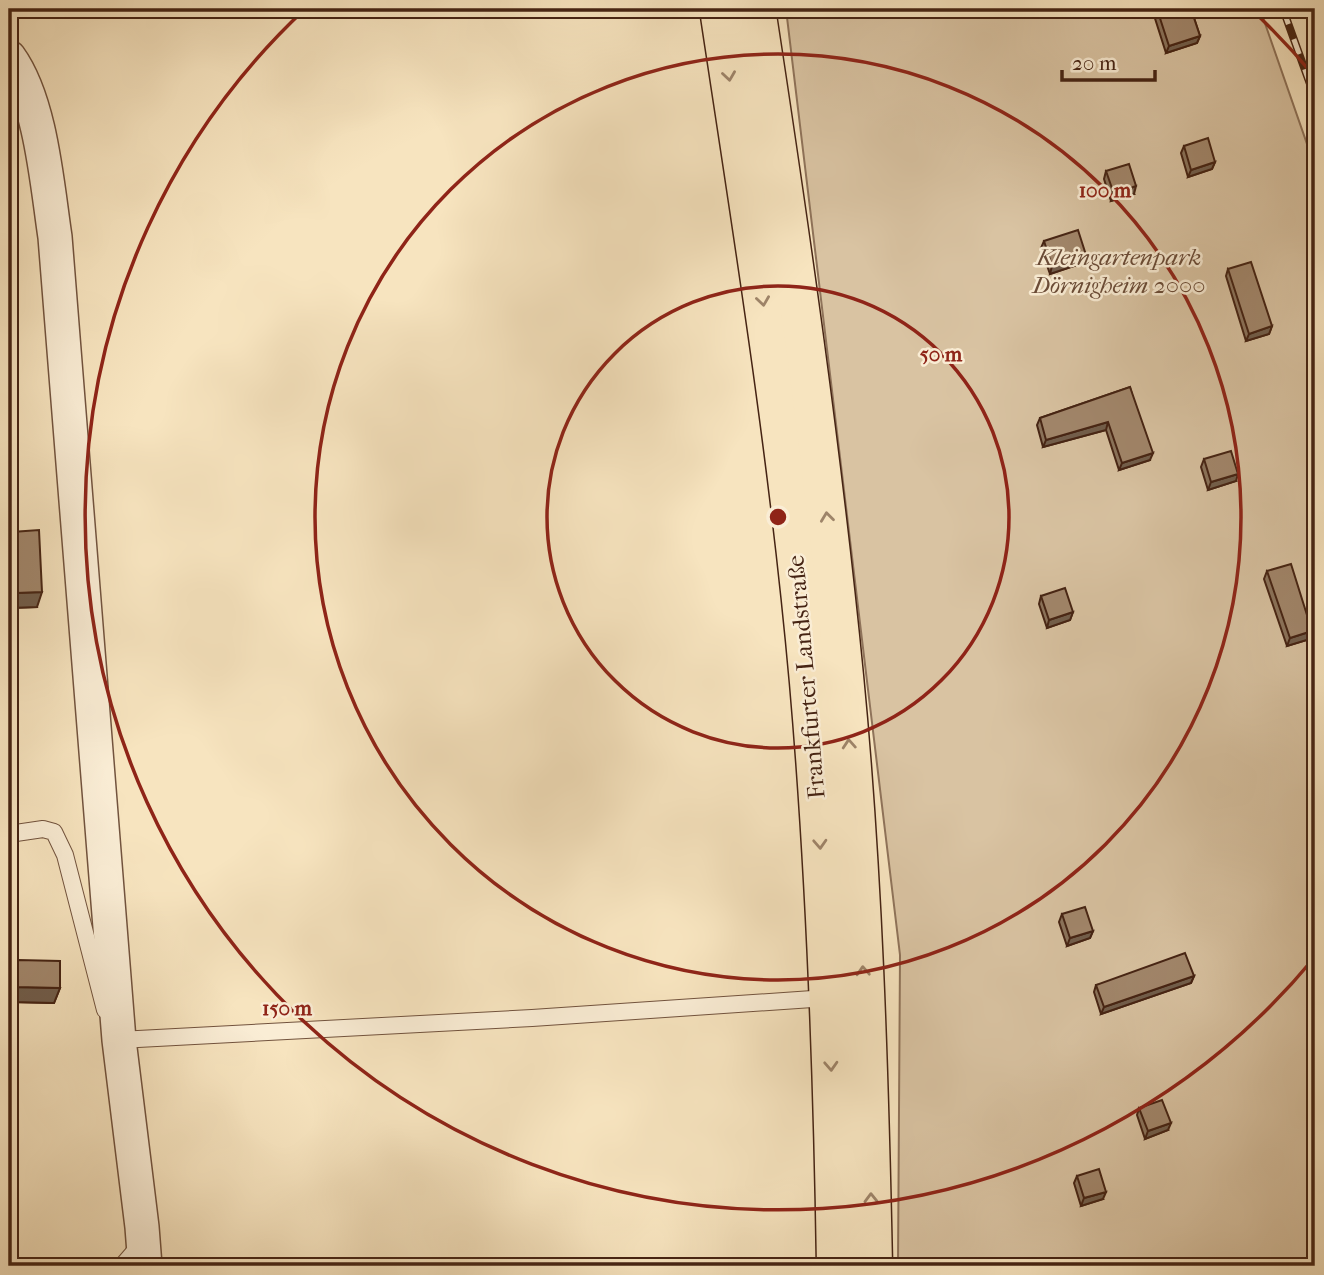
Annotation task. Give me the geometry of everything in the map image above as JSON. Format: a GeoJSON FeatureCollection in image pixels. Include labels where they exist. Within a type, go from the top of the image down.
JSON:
{"type":"FeatureCollection","features":[{"type":"Feature","properties":{"kind":"main road","name":"Frankfurter Landstraße"},"geometry":{"type":"LineString","coordinates":[[719,9],[766,326],[809,681],[821,844],[834,1142],[836,1266]]}},
{"type":"Feature","properties":{"kind":"main road","name":"Frankfurter Landstraße"},"geometry":{"type":"LineString","coordinates":[[757,9],[804,337],[844,679],[856,832],[865,1010],[873,1266]]}},
{"type":"Feature","properties":{"kind":"street"},"geometry":{"type":"LineString","coordinates":[[9,57],[32,107],[46,172],[55,237],[119,1040],[144,1254]]}},
{"type":"Feature","properties":{"kind":"lane"},"geometry":{"type":"LineString","coordinates":[[9,834],[43,829],[54,832],[65,855],[99,996],[113,1034],[119,1040],[532,1018],[827,998]]}},
{"type":"Feature","properties":{"kind":"lane"},"geometry":{"type":"LineString","coordinates":[[122,1266],[144,1254]]}},
{"type":"Feature","properties":{"kind":"green space","name":"Kleingartenpark Dörnigheim 2000"},"geometry":{"type":"Polygon","coordinates":[[[786,9],[1260,9],[1315,167],[1315,1266],[898,1266],[900,955],[786,9]]]}},
{"type":"Feature","properties":{"kind":"building"},"geometry":{"type":"Polygon","coordinates":[[[1157,9],[1191,9],[1200,36],[1169,46],[1157,9]]]}},
{"type":"Feature","properties":{"kind":"building"},"geometry":{"type":"Polygon","coordinates":[[[1208,138],[1215,162],[1191,170],[1184,146],[1208,138]]]}},
{"type":"Feature","properties":{"kind":"building"},"geometry":{"type":"Polygon","coordinates":[[[1129,164],[1136,186],[1114,194],[1106,171],[1129,164]]]}},
{"type":"Feature","properties":{"kind":"building"},"geometry":{"type":"Polygon","coordinates":[[[1078,230],[1086,255],[1052,266],[1044,241],[1078,230]]]}},
{"type":"Feature","properties":{"kind":"building"},"geometry":{"type":"Polygon","coordinates":[[[1251,262],[1272,326],[1249,334],[1228,269],[1251,262]]]}},
{"type":"Feature","properties":{"kind":"building"},"geometry":{"type":"Polygon","coordinates":[[[1130,387],[1153,453],[1122,463],[1108,422],[1046,440],[1040,418],[1130,387]]]}},
{"type":"Feature","properties":{"kind":"building"},"geometry":{"type":"Polygon","coordinates":[[[1231,451],[1238,474],[1211,482],[1204,459],[1231,451]]]}},
{"type":"Feature","properties":{"kind":"building"},"geometry":{"type":"Polygon","coordinates":[[[39,530],[42,592],[16,593],[12,532],[39,530]]]}},
{"type":"Feature","properties":{"kind":"building"},"geometry":{"type":"Polygon","coordinates":[[[1291,564],[1312,631],[1290,638],[1267,571],[1291,564]]]}},
{"type":"Feature","properties":{"kind":"building"},"geometry":{"type":"Polygon","coordinates":[[[1065,588],[1073,612],[1049,620],[1041,596],[1065,588]]]}},
{"type":"Feature","properties":{"kind":"building"},"geometry":{"type":"Polygon","coordinates":[[[9,883],[14,883],[11,977],[9,977],[9,883]]]}},
{"type":"Feature","properties":{"kind":"building"},"geometry":{"type":"Polygon","coordinates":[[[1085,907],[1093,931],[1070,938],[1062,914],[1085,907]]]}},
{"type":"Feature","properties":{"kind":"building"},"geometry":{"type":"Polygon","coordinates":[[[1185,953],[1194,976],[1104,1007],[1096,985],[1185,953]]]}},
{"type":"Feature","properties":{"kind":"building"},"geometry":{"type":"Polygon","coordinates":[[[18,960],[60,961],[60,988],[17,987],[18,960]]]}},
{"type":"Feature","properties":{"kind":"building"},"geometry":{"type":"Polygon","coordinates":[[[1162,1100],[1171,1123],[1148,1131],[1139,1108],[1162,1100]]]}},
{"type":"Feature","properties":{"kind":"building"},"geometry":{"type":"Polygon","coordinates":[[[1099,1169],[1106,1192],[1084,1198],[1077,1176],[1099,1169]]]}},
{"type":"Feature","properties":{"kind":"railway"},"geometry":{"type":"LineString","coordinates":[[1283,9],[1315,98]]}},
{"type":"Feature","properties":{"kind":"railway"},"geometry":{"type":"LineString","coordinates":[[1307,9],[1315,31]]}}]}
